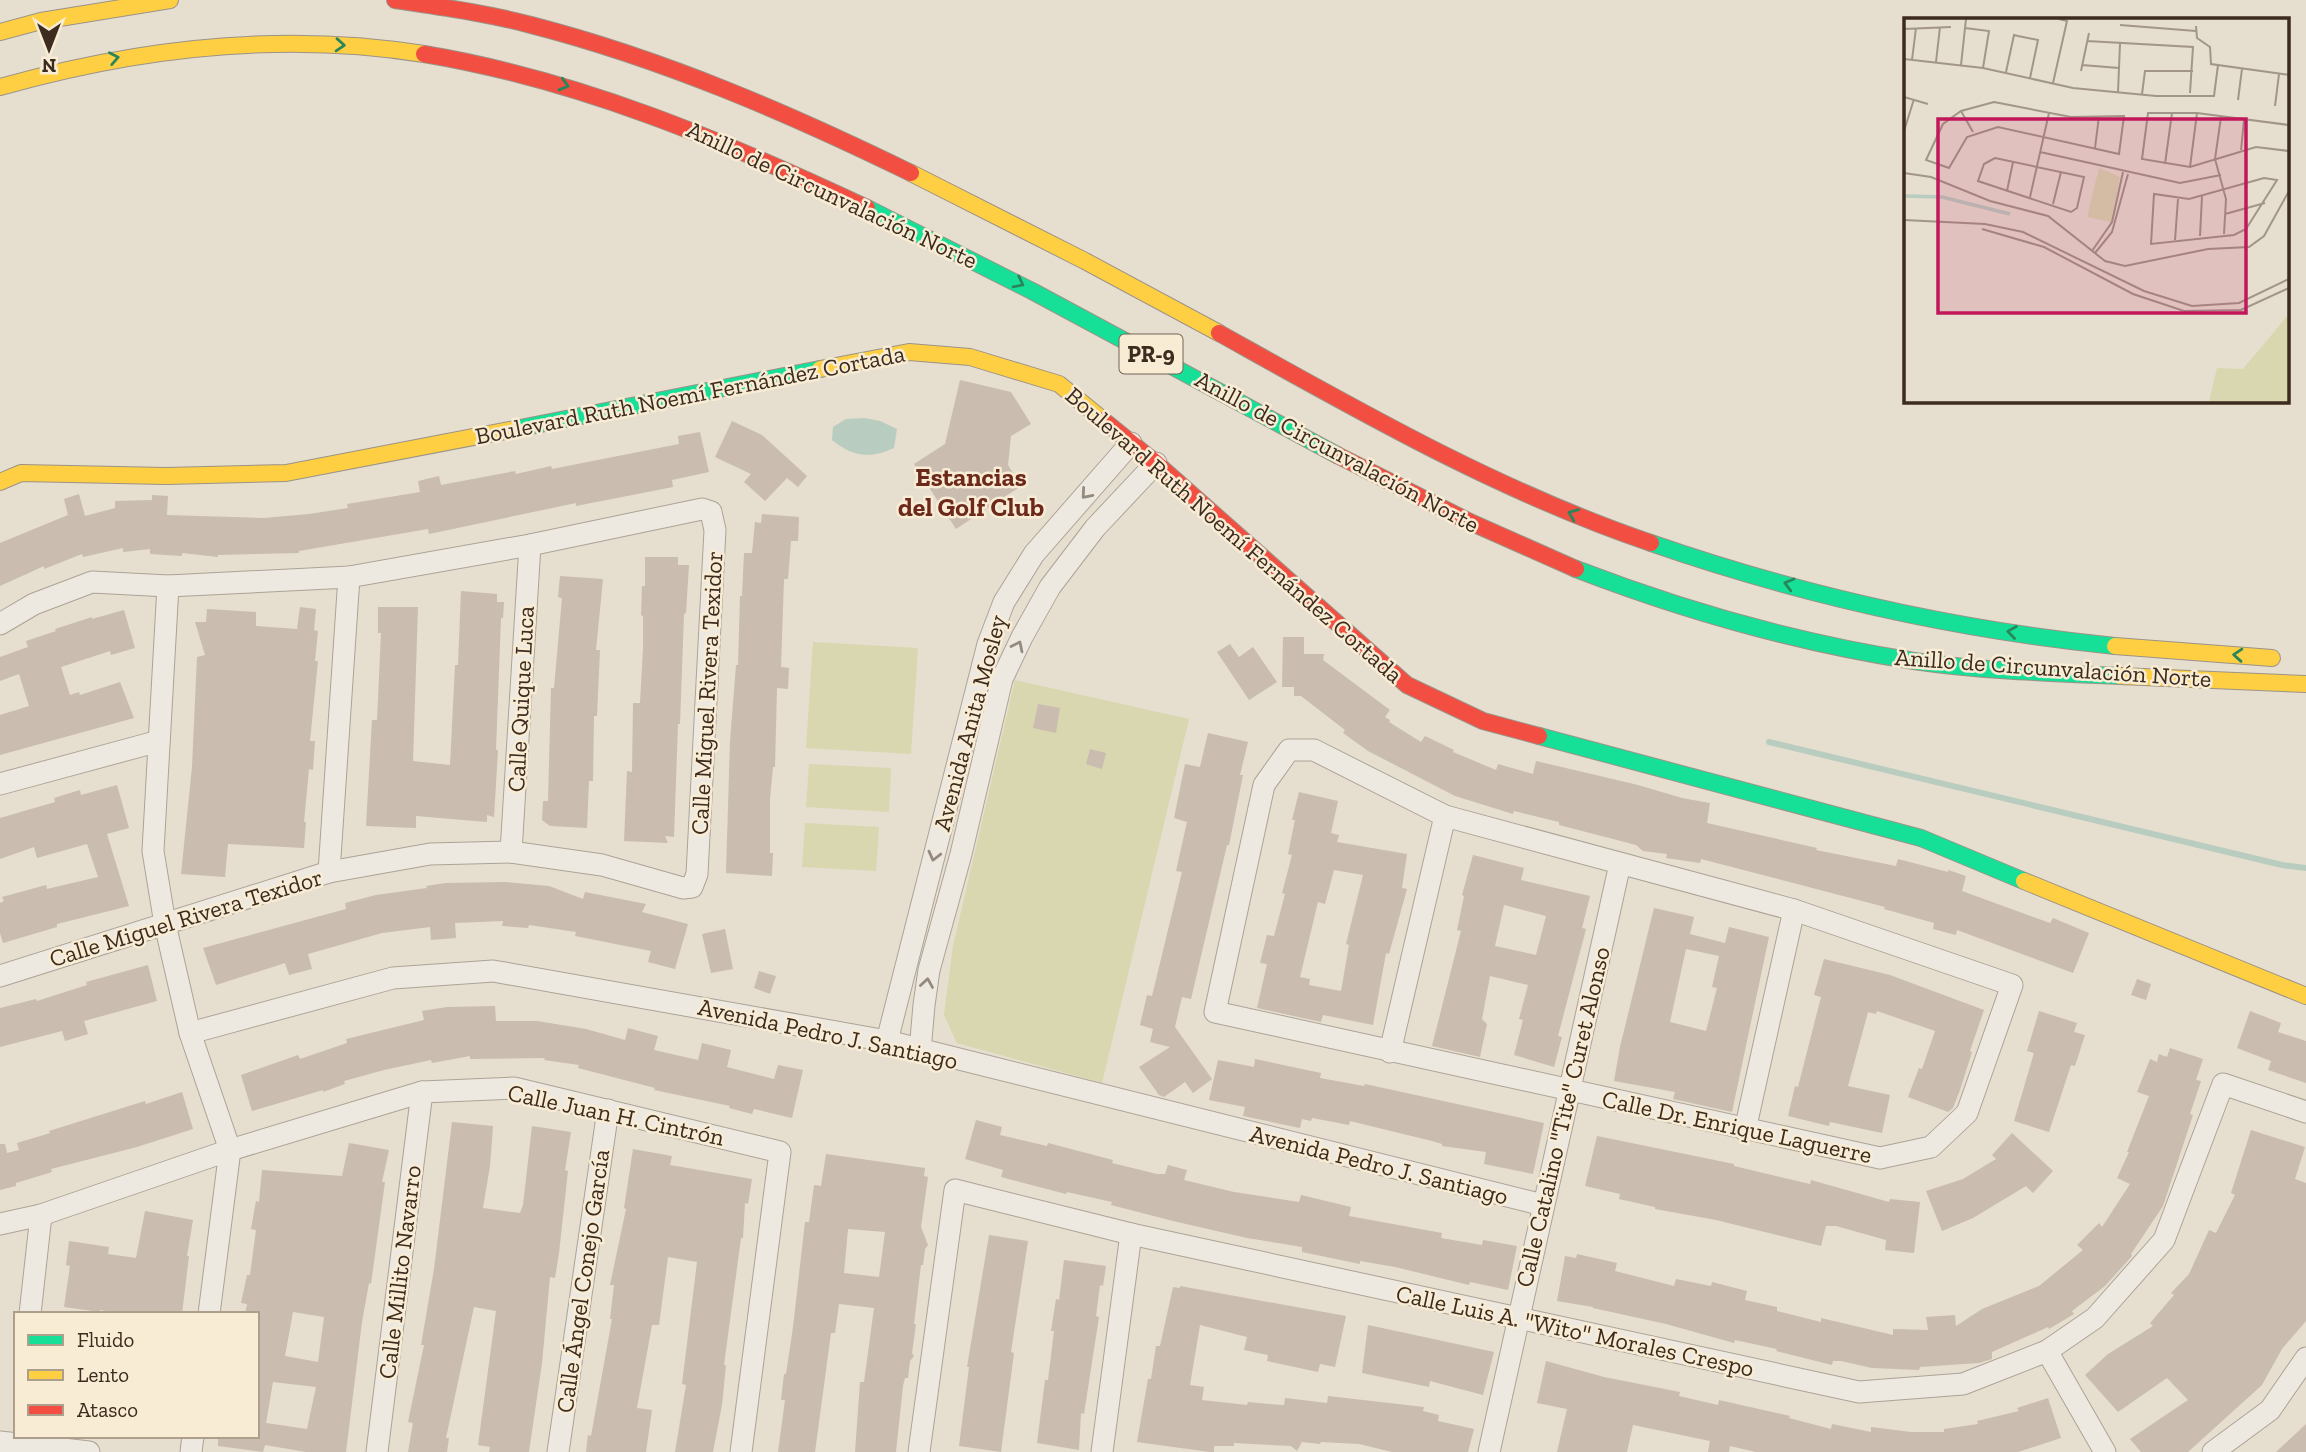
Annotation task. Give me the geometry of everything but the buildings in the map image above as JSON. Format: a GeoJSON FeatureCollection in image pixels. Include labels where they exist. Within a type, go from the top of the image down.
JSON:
{"type":"FeatureCollection","features":[{"type":"Feature","properties":{"kind":"main road"},"geometry":{"type":"LineString","coordinates":[[0,32],[55,19],[170,0]]}},
{"type":"Feature","properties":{"kind":"main road","name":"Anillo de Circunvalación Norte"},"geometry":{"type":"LineString","coordinates":[[395,0],[525,23],[659,64],[750,99],[847,142],[1018,226],[1435,451],[1517,491],[1646,542],[1829,595],[1982,628],[2172,650],[2292,659]]}},
{"type":"Feature","properties":{"kind":"main road","name":"Anillo de Circunvalación Norte"},"geometry":{"type":"LineString","coordinates":[[0,87],[55,70],[129,55],[177,49],[277,43],[343,45],[403,51],[519,72],[596,94],[667,119],[777,165],[937,240],[1454,516],[1534,552],[1670,603],[1786,636],[1918,661],[2090,675],[2306,684]]}},
{"type":"Feature","properties":{"kind":"main road","name":"Boulevard Ruth Noemí Fernández Cortada"},"geometry":{"type":"LineString","coordinates":[[0,482],[21,473],[166,476],[286,473],[909,352],[970,357],[1059,384],[1156,463],[1407,685],[1483,721],[1921,838],[2159,938],[2306,996]]}},
{"type":"Feature","properties":{"kind":"street","name":"Avenida Anita Mosley"},"geometry":{"type":"LineString","coordinates":[[887,1041],[988,645],[1004,602],[1034,554],[1131,443]]}},
{"type":"Feature","properties":{"kind":"street","name":"Avenida Anita Mosley"},"geometry":{"type":"LineString","coordinates":[[920,1051],[929,970],[961,854],[1002,679],[1050,587],[1095,528],[1156,463]]}},
{"type":"Feature","properties":{"kind":"street","name":"Calle Miguel Rivera Texidor"},"geometry":{"type":"LineString","coordinates":[[0,624],[34,604],[92,582],[167,586],[349,577],[530,545],[702,509],[711,512],[715,530],[697,874],[692,887],[683,888],[602,865],[511,852],[430,854],[329,872],[0,976]]}},
{"type":"Feature","properties":{"kind":"street","name":"Calle Quique Luca"},"geometry":{"type":"LineString","coordinates":[[511,852],[530,545]]}},
{"type":"Feature","properties":{"kind":"street"},"geometry":{"type":"LineString","coordinates":[[329,872],[349,577]]}},
{"type":"Feature","properties":{"kind":"street"},"geometry":{"type":"LineString","coordinates":[[167,586],[153,851],[165,924],[190,1033],[230,1150],[209,1312]]}},
{"type":"Feature","properties":{"kind":"street"},"geometry":{"type":"LineString","coordinates":[[0,784],[159,741]]}},
{"type":"Feature","properties":{"kind":"street","name":"Calle Dr. Enrique Laguerre"},"geometry":{"type":"LineString","coordinates":[[1289,750],[1314,750],[1445,816],[1620,864],[1794,910],[2012,985],[1967,1113],[1931,1147],[1880,1158],[1215,1012],[1264,785],[1289,750]]}},
{"type":"Feature","properties":{"kind":"street"},"geometry":{"type":"LineString","coordinates":[[1390,1052],[1445,816]]}},
{"type":"Feature","properties":{"kind":"street","name":"Calle Catalino \"Tite\" Curet Alonso"},"geometry":{"type":"LineString","coordinates":[[1489,1452],[1620,864]]}},
{"type":"Feature","properties":{"kind":"street"},"geometry":{"type":"LineString","coordinates":[[1745,1130],[1794,910]]}},
{"type":"Feature","properties":{"kind":"street","name":"Avenida Pedro J. Santiago"},"geometry":{"type":"LineString","coordinates":[[190,1033],[393,978],[493,971],[887,1041],[1543,1205]]}},
{"type":"Feature","properties":{"kind":"street","name":"Calle Luis A. \"Wito\" Morales Crespo"},"geometry":{"type":"LineString","coordinates":[[919,1452],[955,1190],[1131,1234],[1859,1392],[1963,1384],[2047,1351],[2095,1318],[2164,1240],[2224,1084],[2306,1112]]}},
{"type":"Feature","properties":{"kind":"street","name":"Calle Juan H. Cintrón"},"geometry":{"type":"LineString","coordinates":[[0,1224],[41,1215],[230,1150],[422,1093],[514,1088],[780,1152],[741,1452]]}},
{"type":"Feature","properties":{"kind":"street","name":"Calle Millito Navarro"},"geometry":{"type":"LineString","coordinates":[[377,1452],[422,1093]]}},
{"type":"Feature","properties":{"kind":"street","name":"Calle Ángel Conejo García"},"geometry":{"type":"LineString","coordinates":[[558,1452],[608,1110]]}},
{"type":"Feature","properties":{"kind":"street"},"geometry":{"type":"LineString","coordinates":[[30,1312],[41,1215]]}},
{"type":"Feature","properties":{"kind":"street"},"geometry":{"type":"LineString","coordinates":[[1102,1452],[1131,1234]]}},
{"type":"Feature","properties":{"kind":"street"},"geometry":{"type":"LineString","coordinates":[[2047,1351],[2105,1452]]}},
{"type":"Feature","properties":{"kind":"street"},"geometry":{"type":"LineString","coordinates":[[2213,1452],[2270,1410],[2306,1359]]}},
{"type":"Feature","properties":{"kind":"street"},"geometry":{"type":"LineString","coordinates":[[10,1439],[89,1452]]}},
{"type":"Feature","properties":{"kind":"green space"},"geometry":{"type":"Polygon","coordinates":[[[813,642],[918,648],[911,754],[806,748],[813,642]]]}},
{"type":"Feature","properties":{"kind":"green space"},"geometry":{"type":"Polygon","coordinates":[[[1015,680],[1189,719],[1102,1083],[957,1043],[944,1015],[953,946],[1015,680]]]}},
{"type":"Feature","properties":{"kind":"green space"},"geometry":{"type":"Polygon","coordinates":[[[809,764],[891,768],[889,812],[806,807],[809,764]]]}},
{"type":"Feature","properties":{"kind":"green space"},"geometry":{"type":"Polygon","coordinates":[[[805,823],[879,827],[876,871],[802,867],[805,823]]]}},
{"type":"Feature","properties":{"kind":"shaded area"},"geometry":{"type":"Polygon","coordinates":[[[865,418],[897,429],[894,448],[869,455],[847,450],[832,440],[833,427],[846,419],[865,418]]]}},
{"type":"Feature","properties":{"kind":"waterway"},"geometry":{"type":"LineString","coordinates":[[1769,742],[2282,865],[2306,868]]}},
{"type":"Feature","properties":{"kind":"traffic: fast"},"geometry":{"type":"LineString","coordinates":[[867,208],[1032,291],[1337,455]]}},
{"type":"Feature","properties":{"kind":"traffic: fast"},"geometry":{"type":"LineString","coordinates":[[515,429],[820,369]]}},
{"type":"Feature","properties":{"kind":"traffic: fast"},"geometry":{"type":"LineString","coordinates":[[1651,543],[1765,579],[1880,608],[1997,630],[2115,646]]}},
{"type":"Feature","properties":{"kind":"traffic: fast"},"geometry":{"type":"LineString","coordinates":[[1576,569],[1700,612],[1871,654],[1965,667],[2120,676]]}},
{"type":"Feature","properties":{"kind":"traffic: fast"},"geometry":{"type":"LineString","coordinates":[[1539,736],[1921,838],[2024,881]]}},
{"type":"Feature","properties":{"kind":"traffic: slow"},"geometry":{"type":"LineString","coordinates":[[0,32],[41,21],[170,0]]}},
{"type":"Feature","properties":{"kind":"traffic: slow"},"geometry":{"type":"LineString","coordinates":[[0,87],[104,62],[210,47],[317,44],[424,54]]}},
{"type":"Feature","properties":{"kind":"traffic: slow"},"geometry":{"type":"LineString","coordinates":[[911,173],[1085,261],[1219,333]]}},
{"type":"Feature","properties":{"kind":"traffic: slow"},"geometry":{"type":"LineString","coordinates":[[820,369],[909,352],[970,357],[1059,384],[1103,420]]}},
{"type":"Feature","properties":{"kind":"traffic: slow"},"geometry":{"type":"LineString","coordinates":[[0,482],[21,473],[166,476],[286,473],[515,429]]}},
{"type":"Feature","properties":{"kind":"traffic: slow"},"geometry":{"type":"LineString","coordinates":[[2115,646],[2272,658]]}},
{"type":"Feature","properties":{"kind":"traffic: slow"},"geometry":{"type":"LineString","coordinates":[[2120,676],[2306,684]]}},
{"type":"Feature","properties":{"kind":"traffic: slow"},"geometry":{"type":"LineString","coordinates":[[2024,881],[2306,996]]}},
{"type":"Feature","properties":{"kind":"traffic: jam"},"geometry":{"type":"LineString","coordinates":[[395,0],[514,21],[629,54],[772,109],[911,173]]}},
{"type":"Feature","properties":{"kind":"traffic: jam"},"geometry":{"type":"LineString","coordinates":[[424,54],[482,65],[595,96],[759,159],[867,208]]}},
{"type":"Feature","properties":{"kind":"traffic: jam"},"geometry":{"type":"LineString","coordinates":[[1219,333],[1430,448],[1539,499],[1651,543]]}},
{"type":"Feature","properties":{"kind":"traffic: jam"},"geometry":{"type":"LineString","coordinates":[[1103,420],[1156,463],[1407,685],[1483,721],[1539,736]]}},
{"type":"Feature","properties":{"kind":"traffic: jam"},"geometry":{"type":"LineString","coordinates":[[1337,455],[1470,522],[1576,569]]}},
{"type":"Feature","properties":{"kind":"district","name":"Estancias del Golf Club"},"geometry":{"type":"Point","coordinates":[971,492]}}]}
